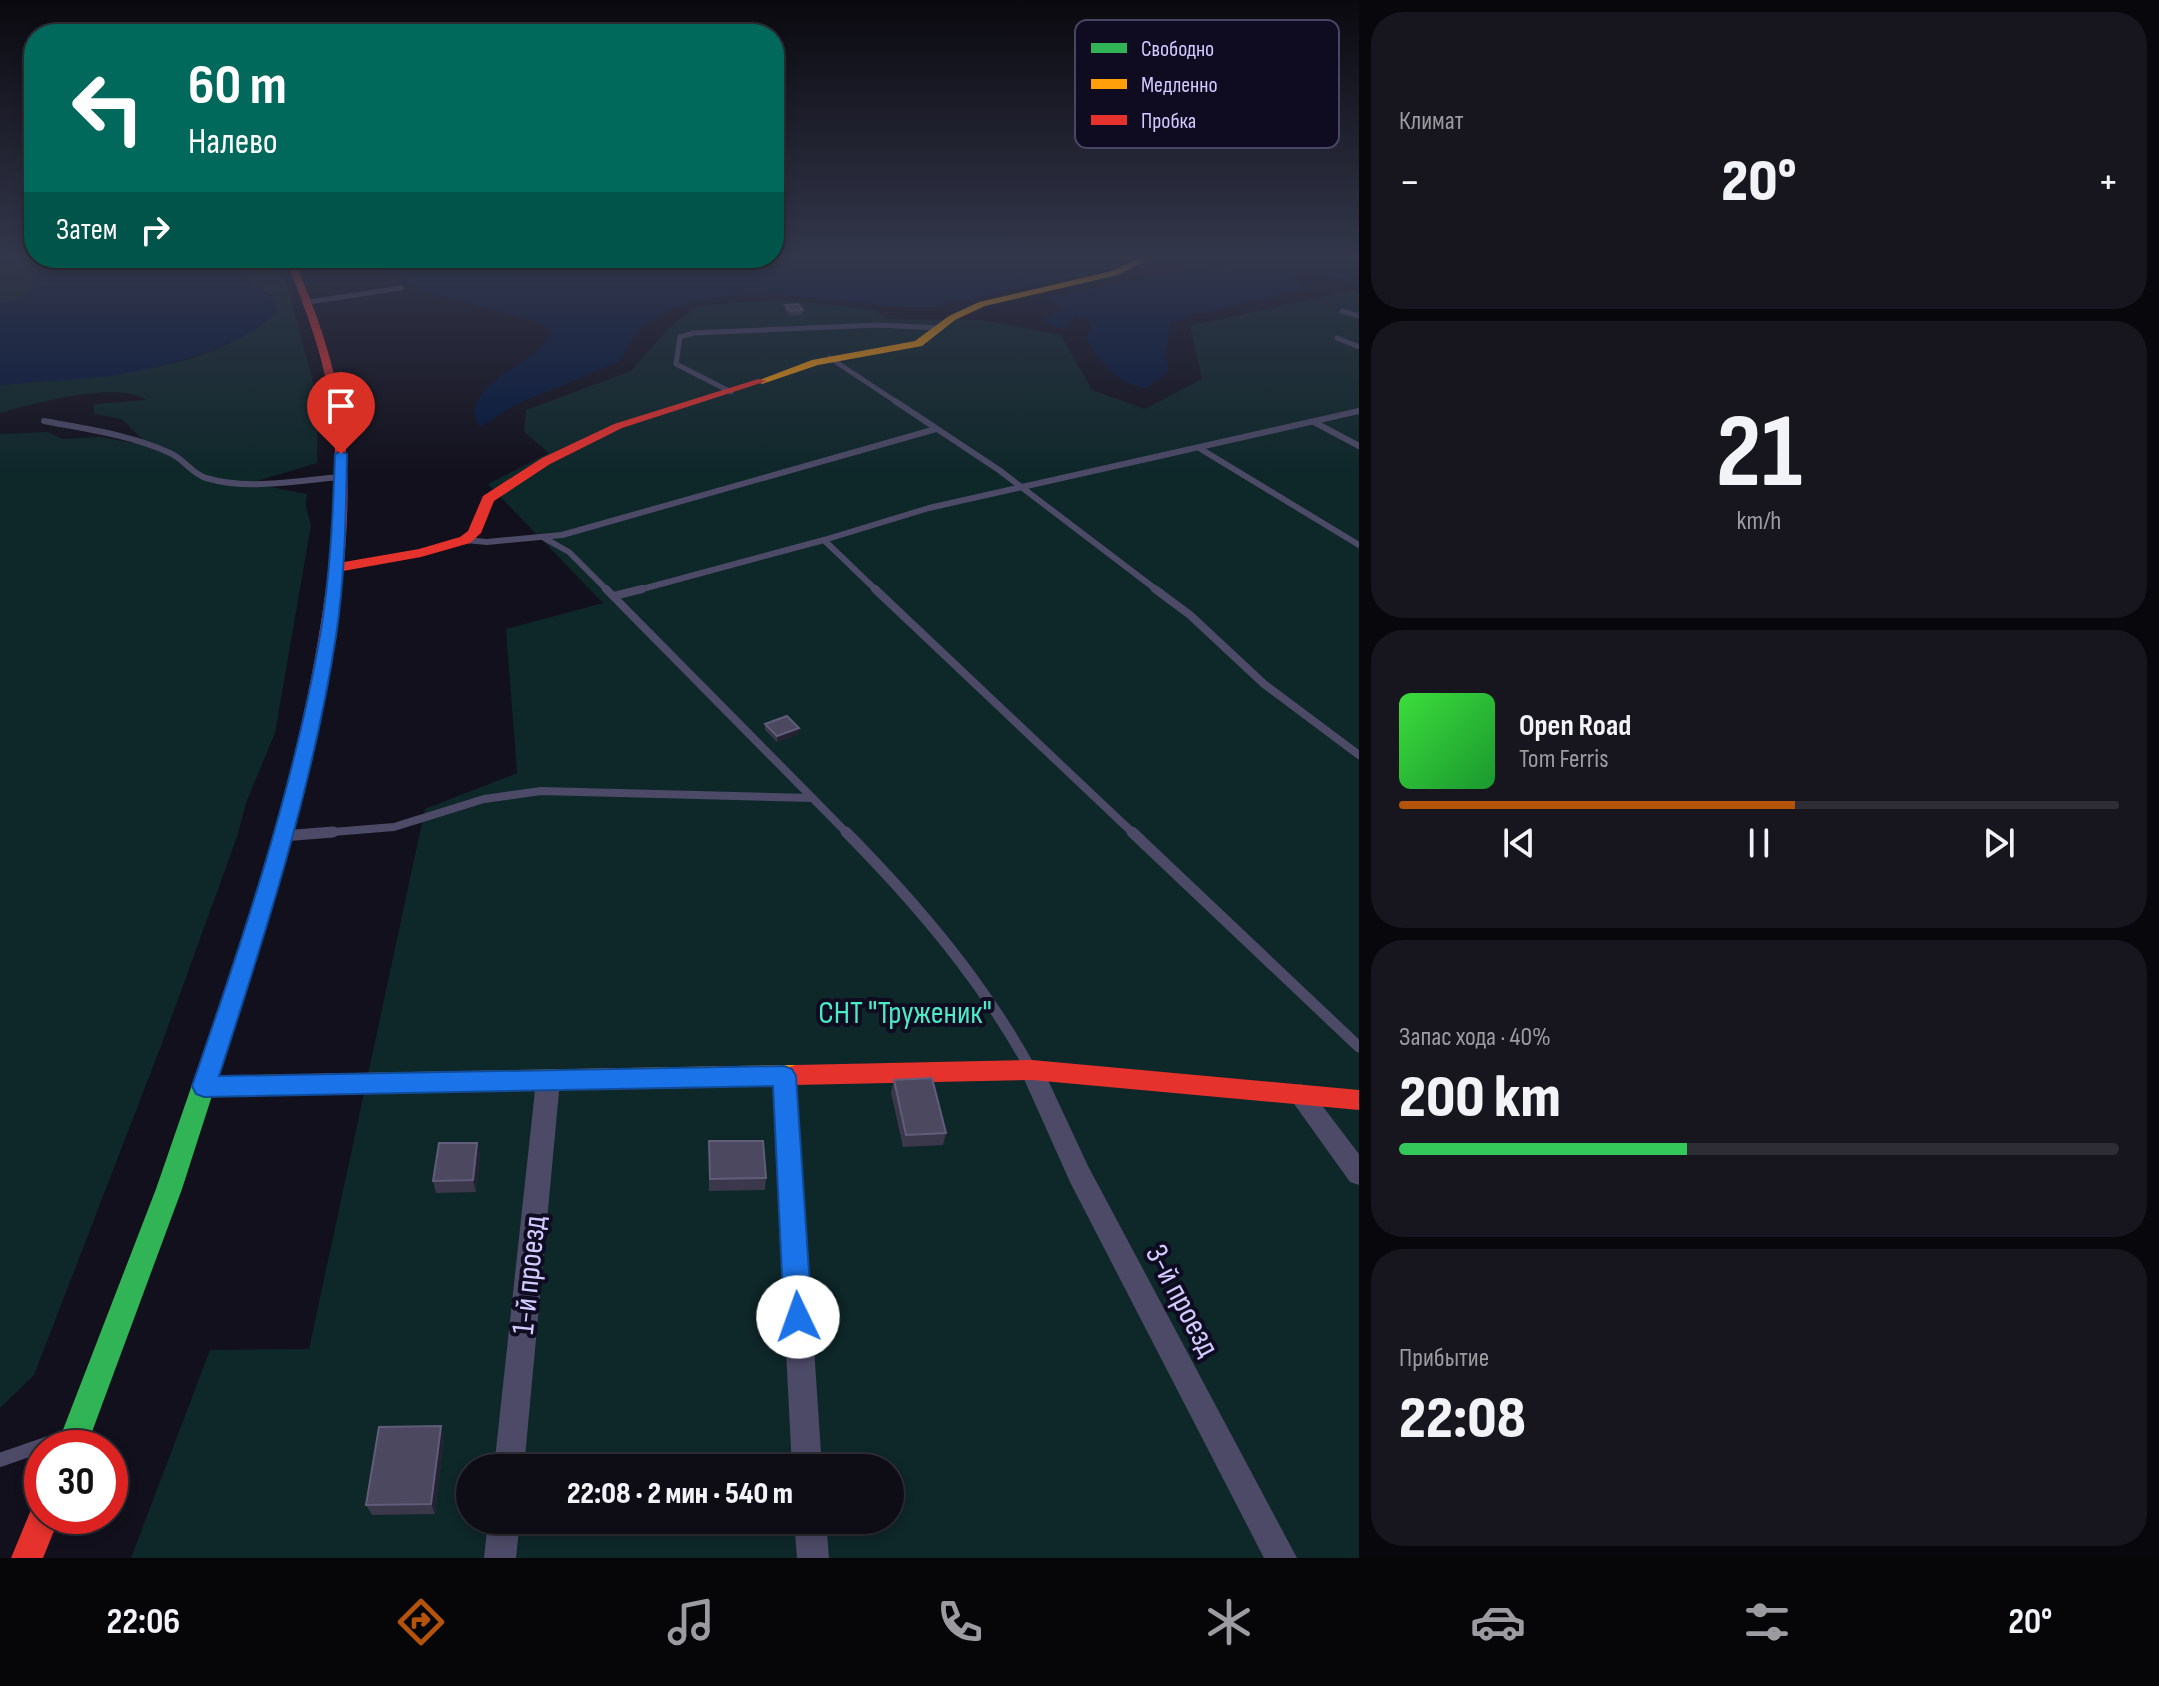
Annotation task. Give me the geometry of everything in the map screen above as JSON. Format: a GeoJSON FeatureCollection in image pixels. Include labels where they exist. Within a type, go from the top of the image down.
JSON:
{"type":"FeatureCollection","features":[{"type":"Feature","properties":{"kind":"street"},"geometry":{"type":"LineString","coordinates":[[78,1430],[153,1235],[254,938],[283,836],[326,648],[342,477],[336,395],[319,330]]}},
{"type":"Feature","properties":{"kind":"street"},"geometry":{"type":"LineString","coordinates":[[335,568],[421,553],[465,540],[474,533],[488,499],[546,461],[618,426],[830,358],[918,344],[937,330]]}},
{"type":"Feature","properties":{"kind":"street"},"geometry":{"type":"LineString","coordinates":[[204,1086],[1032,1070],[1359,1100]]}},
{"type":"Feature","properties":{"kind":"street","name":"3-й проезд"},"geometry":{"type":"LineString","coordinates":[[1032,1070],[1079,1174],[1281,1558]]}},
{"type":"Feature","properties":{"kind":"street"},"geometry":{"type":"LineString","coordinates":[[784,1076],[806,1454]]}},
{"type":"Feature","properties":{"kind":"street","name":"1-й проезд"},"geometry":{"type":"LineString","coordinates":[[510,1454],[548,1081]]}},
{"type":"Feature","properties":{"kind":"street"},"geometry":{"type":"LineString","coordinates":[[1300,1094],[1359,1174]]}},
{"type":"Feature","properties":{"kind":"street"},"geometry":{"type":"LineString","coordinates":[[27,1558],[37,1534]]}},
{"type":"Feature","properties":{"kind":"street"},"geometry":{"type":"LineString","coordinates":[[500,1558],[503,1534]]}},
{"type":"Feature","properties":{"kind":"street"},"geometry":{"type":"LineString","coordinates":[[811,1534],[813,1558]]}},
{"type":"Feature","properties":{"kind":"lane"},"geometry":{"type":"LineString","coordinates":[[731,392],[676,364],[680,337],[693,333],[770,330]]}},
{"type":"Feature","properties":{"kind":"lane"},"geometry":{"type":"LineString","coordinates":[[1337,338],[1359,347]]}},
{"type":"Feature","properties":{"kind":"lane"},"geometry":{"type":"LineString","coordinates":[[830,358],[977,454],[1190,615],[1264,684],[1359,755]]}},
{"type":"Feature","properties":{"kind":"lane"},"geometry":{"type":"LineString","coordinates":[[614,596],[824,540],[929,508],[1359,411]]}},
{"type":"Feature","properties":{"kind":"lane"},"geometry":{"type":"LineString","coordinates":[[44,421],[124,436],[173,454],[201,477],[257,481],[342,477]]}},
{"type":"Feature","properties":{"kind":"lane"},"geometry":{"type":"LineString","coordinates":[[1314,422],[1359,446]]}},
{"type":"Feature","properties":{"kind":"lane"},"geometry":{"type":"LineString","coordinates":[[465,540],[544,538],[738,487],[936,429]]}},
{"type":"Feature","properties":{"kind":"lane"},"geometry":{"type":"LineString","coordinates":[[1199,448],[1359,545]]}},
{"type":"Feature","properties":{"kind":"lane"},"geometry":{"type":"LineString","coordinates":[[544,538],[569,552],[614,596],[892,879],[942,936],[1003,1015],[1032,1070]]}},
{"type":"Feature","properties":{"kind":"lane"},"geometry":{"type":"LineString","coordinates":[[824,540],[1359,1047]]}},
{"type":"Feature","properties":{"kind":"lane"},"geometry":{"type":"LineString","coordinates":[[283,836],[394,827],[484,799],[541,791],[812,798]]}},
{"type":"Feature","properties":{"kind":"lane"},"geometry":{"type":"LineString","coordinates":[[0,1460],[24,1454]]}},
{"type":"Feature","properties":{"kind":"green space"},"geometry":{"type":"Polygon","coordinates":[[[253,330],[299,330],[318,401],[317,463],[257,481],[261,485],[307,494],[306,507],[311,525],[275,733],[246,803],[237,837],[161,1046],[34,1375],[0,1408],[0,434],[48,432],[62,439],[101,437],[133,443],[144,441],[122,419],[94,414],[94,404],[146,400],[133,394],[96,393],[0,413],[0,385],[145,369],[215,350],[253,330]]]}},
{"type":"Feature","properties":{"kind":"green space","name":"СНТ \"Труженик\""},"geometry":{"type":"Polygon","coordinates":[[[667,330],[1033,330],[1061,335],[1092,390],[1145,409],[1202,379],[1191,330],[1359,330],[1359,1558],[131,1558],[210,1350],[309,1349],[425,809],[517,773],[506,629],[603,603],[488,484],[549,453],[524,432],[526,410],[631,371],[667,330]]]}},
{"type":"Feature","properties":{"kind":"water"},"geometry":{"type":"Polygon","coordinates":[[[0,330],[255,330],[203,353],[147,369],[104,377],[0,385],[0,330]]]}},
{"type":"Feature","properties":{"kind":"water"},"geometry":{"type":"Polygon","coordinates":[[[549,330],[642,330],[628,344],[620,361],[517,404],[480,427],[475,415],[482,393],[503,374],[536,352],[552,332],[549,330]]]}},
{"type":"Feature","properties":{"kind":"water"},"geometry":{"type":"Polygon","coordinates":[[[1091,330],[1170,330],[1165,356],[1169,371],[1146,388],[1137,386],[1118,377],[1101,361],[1086,335],[1091,330]]]}},
{"type":"Feature","properties":{"kind":"building"},"geometry":{"type":"Polygon","coordinates":[[[787,716],[799,728],[777,736],[765,724],[787,716]]]}},
{"type":"Feature","properties":{"kind":"building"},"geometry":{"type":"Polygon","coordinates":[[[932,1078],[946,1133],[906,1135],[894,1080],[932,1078]]]}},
{"type":"Feature","properties":{"kind":"building"},"geometry":{"type":"Polygon","coordinates":[[[709,1141],[763,1141],[766,1178],[710,1179],[709,1141]]]}},
{"type":"Feature","properties":{"kind":"building"},"geometry":{"type":"Polygon","coordinates":[[[439,1143],[477,1143],[473,1180],[433,1181],[439,1143]]]}},
{"type":"Feature","properties":{"kind":"building"},"geometry":{"type":"Polygon","coordinates":[[[441,1426],[431,1504],[366,1505],[379,1427],[441,1426]]]}},
{"type":"Feature","properties":{"kind":"traffic: fast"},"geometry":{"type":"LineString","coordinates":[[78,1430],[169,1189],[253,937]]}},
{"type":"Feature","properties":{"kind":"traffic: slow"},"geometry":{"type":"LineString","coordinates":[[762,381],[816,362],[918,344],[937,330]]}},
{"type":"Feature","properties":{"kind":"traffic: slow"},"geometry":{"type":"LineString","coordinates":[[204,1086],[795,1075]]}},
{"type":"Feature","properties":{"kind":"traffic: jam"},"geometry":{"type":"LineString","coordinates":[[253,937],[292,804],[313,714],[335,577],[341,513],[340,429],[334,388],[318,330]]}},
{"type":"Feature","properties":{"kind":"traffic: jam"},"geometry":{"type":"LineString","coordinates":[[335,568],[421,553],[465,540],[474,533],[488,499],[546,461],[618,426],[762,381]]}},
{"type":"Feature","properties":{"kind":"traffic: jam"},"geometry":{"type":"LineString","coordinates":[[795,1075],[1032,1070],[1359,1100]]}},
{"type":"Feature","properties":{"kind":"traffic: jam"},"geometry":{"type":"LineString","coordinates":[[27,1558],[37,1534]]}},
{"type":"Feature","properties":{"kind":"route"},"geometry":{"type":"LineString","coordinates":[[341,454],[340,520],[328,634],[312,715],[293,799],[254,938],[204,1086],[784,1076],[798,1317]]}}]}
